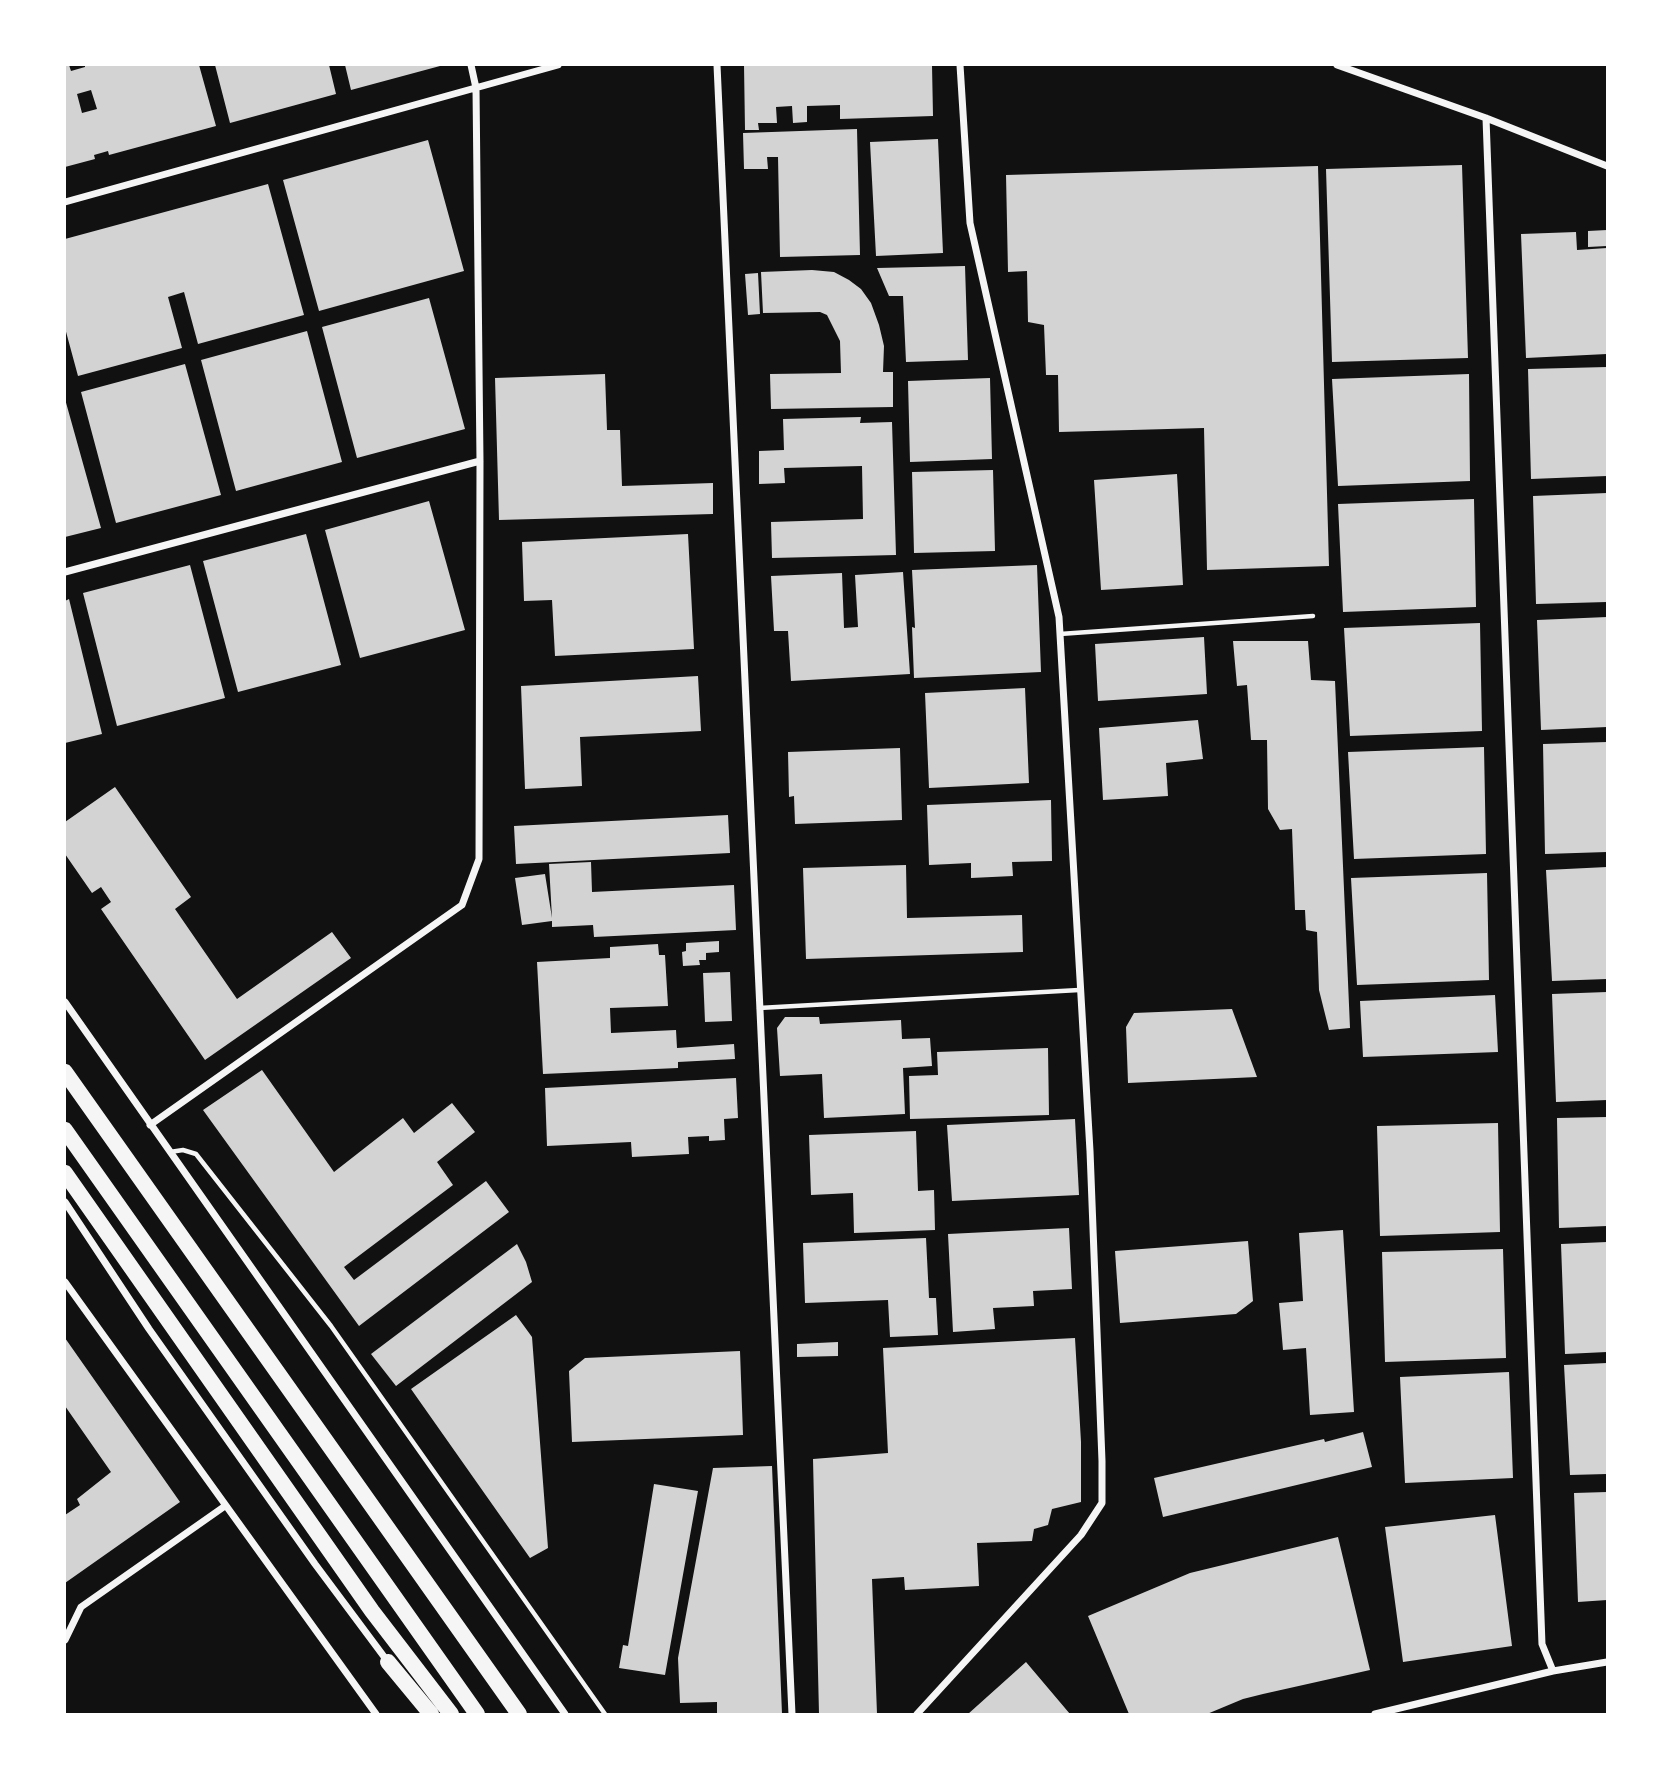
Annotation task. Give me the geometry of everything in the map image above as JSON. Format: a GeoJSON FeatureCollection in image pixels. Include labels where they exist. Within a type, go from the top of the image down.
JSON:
{"type":"FeatureCollection","features":[{"type":"Feature","properties":{"kind":"highway"},"geometry":{"type":"LineString","coordinates":[[65,1072],[519,1714]]}},
{"type":"Feature","properties":{"kind":"highway"},"geometry":{"type":"LineString","coordinates":[[65,1130],[477,1714]]}},
{"type":"Feature","properties":{"kind":"highway"},"geometry":{"type":"LineString","coordinates":[[65,1173],[372,1611],[452,1714]]}},
{"type":"Feature","properties":{"kind":"highway"},"geometry":{"type":"LineString","coordinates":[[388,1662],[432,1714]]}},
{"type":"Feature","properties":{"kind":"street"},"geometry":{"type":"LineString","coordinates":[[150,1125],[462,905],[479,859],[480,461],[476,88],[471,65]]}},
{"type":"Feature","properties":{"kind":"street"},"geometry":{"type":"LineString","coordinates":[[65,202],[558,65]]}},
{"type":"Feature","properties":{"kind":"street"},"geometry":{"type":"LineString","coordinates":[[717,65],[792,1714]]}},
{"type":"Feature","properties":{"kind":"street"},"geometry":{"type":"LineString","coordinates":[[917,1714],[1081,1535],[1102,1503],[1090,1151],[1059,617],[970,223],[960,65]]}},
{"type":"Feature","properties":{"kind":"street"},"geometry":{"type":"LineString","coordinates":[[1336,65],[1486,118],[1607,166]]}},
{"type":"Feature","properties":{"kind":"street"},"geometry":{"type":"LineString","coordinates":[[1486,118],[1542,1644],[1553,1671]]}},
{"type":"Feature","properties":{"kind":"street"},"geometry":{"type":"LineString","coordinates":[[65,572],[480,461]]}},
{"type":"Feature","properties":{"kind":"street"},"geometry":{"type":"LineString","coordinates":[[65,1002],[565,1714]]}},
{"type":"Feature","properties":{"kind":"street"},"geometry":{"type":"LineString","coordinates":[[65,1202],[149,1329],[314,1564],[388,1662]]}},
{"type":"Feature","properties":{"kind":"street"},"geometry":{"type":"LineString","coordinates":[[65,1282],[376,1714]]}},
{"type":"Feature","properties":{"kind":"street"},"geometry":{"type":"LineString","coordinates":[[65,1640],[81,1607],[225,1506]]}},
{"type":"Feature","properties":{"kind":"street"},"geometry":{"type":"LineString","coordinates":[[1375,1714],[1553,1671],[1607,1662]]}},
{"type":"Feature","properties":{"kind":"lane"},"geometry":{"type":"LineString","coordinates":[[1060,634],[1313,616]]}},
{"type":"Feature","properties":{"kind":"lane"},"geometry":{"type":"LineString","coordinates":[[759,1008],[1079,990]]}},
{"type":"Feature","properties":{"kind":"lane"},"geometry":{"type":"LineString","coordinates":[[169,1152],[183,1150],[196,1154],[314,1305],[605,1714]]}},
{"type":"Feature","properties":{"kind":"building"},"geometry":{"type":"Polygon","coordinates":[[[65,65],[69,65],[71,71],[85,65],[199,65],[216,126],[109,155],[108,151],[94,155],[95,159],[65,167],[65,65]],[[91,90],[77,94],[82,113],[97,109],[91,90]]]}},
{"type":"Feature","properties":{"kind":"building"},"geometry":{"type":"Polygon","coordinates":[[[215,65],[329,65],[336,94],[230,123],[215,65]]]}},
{"type":"Feature","properties":{"kind":"building"},"geometry":{"type":"Polygon","coordinates":[[[345,65],[440,65],[440,66],[351,90],[345,65]]]}},
{"type":"Feature","properties":{"kind":"building"},"geometry":{"type":"Polygon","coordinates":[[[744,65],[932,65],[933,116],[840,119],[840,105],[807,106],[807,122],[793,123],[792,106],[776,107],[777,123],[758,123],[759,130],[745,130],[744,65]]]}},
{"type":"Feature","properties":{"kind":"building"},"geometry":{"type":"Polygon","coordinates":[[[857,129],[860,255],[780,257],[778,157],[767,157],[768,169],[744,169],[743,133],[857,129]]]}},
{"type":"Feature","properties":{"kind":"building"},"geometry":{"type":"Polygon","coordinates":[[[938,139],[943,253],[876,256],[870,142],[938,139]]]}},
{"type":"Feature","properties":{"kind":"building"},"geometry":{"type":"Polygon","coordinates":[[[428,140],[464,271],[319,311],[283,180],[428,140]]]}},
{"type":"Feature","properties":{"kind":"building"},"geometry":{"type":"Polygon","coordinates":[[[1462,165],[1468,358],[1332,362],[1326,169],[1462,165]]]}},
{"type":"Feature","properties":{"kind":"building"},"geometry":{"type":"Polygon","coordinates":[[[1318,166],[1329,566],[1207,570],[1204,428],[1059,432],[1058,375],[1046,375],[1044,325],[1028,322],[1027,271],[1008,272],[1006,175],[1318,166]]]}},
{"type":"Feature","properties":{"kind":"building"},"geometry":{"type":"Polygon","coordinates":[[[268,184],[304,315],[198,344],[184,292],[168,297],[182,348],[78,376],[65,328],[65,239],[268,184]]]}},
{"type":"Feature","properties":{"kind":"building"},"geometry":{"type":"Polygon","coordinates":[[[1607,230],[1607,246],[1588,247],[1588,231],[1607,230]]]}},
{"type":"Feature","properties":{"kind":"building"},"geometry":{"type":"Polygon","coordinates":[[[1576,232],[1577,250],[1607,248],[1607,354],[1526,358],[1521,234],[1576,232]]]}},
{"type":"Feature","properties":{"kind":"building"},"geometry":{"type":"Polygon","coordinates":[[[965,266],[968,360],[906,362],[903,296],[889,296],[877,268],[965,266]]]}},
{"type":"Feature","properties":{"kind":"building"},"geometry":{"type":"Polygon","coordinates":[[[761,272],[834,272],[849,280],[861,289],[871,303],[884,346],[883,372],[893,372],[893,407],[771,409],[770,374],[841,373],[840,341],[827,315],[820,312],[763,313],[761,272]]]}},
{"type":"Feature","properties":{"kind":"building"},"geometry":{"type":"Polygon","coordinates":[[[758,273],[760,314],[748,315],[745,274],[758,273]]]}},
{"type":"Feature","properties":{"kind":"building"},"geometry":{"type":"Polygon","coordinates":[[[429,298],[465,429],[357,458],[322,327],[429,298]]]}},
{"type":"Feature","properties":{"kind":"building"},"geometry":{"type":"Polygon","coordinates":[[[307,331],[342,462],[236,491],[201,360],[307,331]]]}},
{"type":"Feature","properties":{"kind":"building"},"geometry":{"type":"Polygon","coordinates":[[[185,364],[221,495],[116,523],[81,392],[185,364]]]}},
{"type":"Feature","properties":{"kind":"building"},"geometry":{"type":"Polygon","coordinates":[[[1607,367],[1607,476],[1531,479],[1528,369],[1607,367]]]}},
{"type":"Feature","properties":{"kind":"building"},"geometry":{"type":"Polygon","coordinates":[[[605,374],[607,430],[620,430],[622,486],[713,483],[713,514],[499,520],[495,378],[605,374]]]}},
{"type":"Feature","properties":{"kind":"building"},"geometry":{"type":"Polygon","coordinates":[[[1469,374],[1470,481],[1338,486],[1332,379],[1469,374]]]}},
{"type":"Feature","properties":{"kind":"building"},"geometry":{"type":"Polygon","coordinates":[[[990,378],[992,459],[910,462],[908,381],[990,378]]]}},
{"type":"Feature","properties":{"kind":"building"},"geometry":{"type":"Polygon","coordinates":[[[65,399],[101,528],[65,537],[65,399]]]}},
{"type":"Feature","properties":{"kind":"building"},"geometry":{"type":"Polygon","coordinates":[[[861,417],[860,423],[892,422],[896,555],[772,558],[771,522],[863,519],[862,466],[784,468],[785,483],[759,484],[759,451],[784,450],[783,419],[861,417]]]}},
{"type":"Feature","properties":{"kind":"building"},"geometry":{"type":"Polygon","coordinates":[[[993,470],[995,551],[914,553],[912,472],[993,470]]]}},
{"type":"Feature","properties":{"kind":"building"},"geometry":{"type":"Polygon","coordinates":[[[1177,474],[1183,585],[1101,590],[1094,480],[1177,474]]]}},
{"type":"Feature","properties":{"kind":"building"},"geometry":{"type":"Polygon","coordinates":[[[1607,493],[1607,602],[1536,604],[1533,496],[1607,493]]]}},
{"type":"Feature","properties":{"kind":"building"},"geometry":{"type":"Polygon","coordinates":[[[1474,499],[1476,607],[1343,612],[1338,504],[1474,499]]]}},
{"type":"Feature","properties":{"kind":"building"},"geometry":{"type":"Polygon","coordinates":[[[429,501],[465,630],[360,658],[325,530],[429,501]]]}},
{"type":"Feature","properties":{"kind":"building"},"geometry":{"type":"Polygon","coordinates":[[[306,534],[341,665],[238,692],[203,561],[306,534]]]}},
{"type":"Feature","properties":{"kind":"building"},"geometry":{"type":"Polygon","coordinates":[[[688,534],[694,649],[555,656],[552,600],[524,601],[522,542],[688,534]]]}},
{"type":"Feature","properties":{"kind":"building"},"geometry":{"type":"Polygon","coordinates":[[[190,565],[225,698],[117,726],[83,593],[190,565]]]}},
{"type":"Feature","properties":{"kind":"building"},"geometry":{"type":"Polygon","coordinates":[[[1037,565],[1041,672],[914,678],[912,570],[1037,565]]]}},
{"type":"Feature","properties":{"kind":"building"},"geometry":{"type":"Polygon","coordinates":[[[903,572],[910,674],[791,681],[788,631],[774,631],[771,576],[842,573],[844,628],[858,627],[855,575],[903,572]]]}},
{"type":"Feature","properties":{"kind":"building"},"geometry":{"type":"Polygon","coordinates":[[[69,599],[102,734],[65,743],[65,601],[69,599]]]}},
{"type":"Feature","properties":{"kind":"building"},"geometry":{"type":"Polygon","coordinates":[[[1607,617],[1607,727],[1541,730],[1537,620],[1607,617]]]}},
{"type":"Feature","properties":{"kind":"building"},"geometry":{"type":"Polygon","coordinates":[[[1480,623],[1482,731],[1350,736],[1344,628],[1480,623]]]}},
{"type":"Feature","properties":{"kind":"building"},"geometry":{"type":"Polygon","coordinates":[[[1204,637],[1207,694],[1098,701],[1095,644],[1204,637]]]}},
{"type":"Feature","properties":{"kind":"building"},"geometry":{"type":"Polygon","coordinates":[[[1233,641],[1308,641],[1311,680],[1335,681],[1350,1028],[1329,1030],[1319,990],[1317,932],[1306,930],[1305,910],[1295,910],[1292,829],[1280,830],[1268,809],[1267,740],[1251,740],[1247,685],[1237,686],[1233,641]]]}},
{"type":"Feature","properties":{"kind":"building"},"geometry":{"type":"Polygon","coordinates":[[[698,676],[701,731],[580,737],[582,786],[525,789],[521,686],[698,676]]]}},
{"type":"Feature","properties":{"kind":"building"},"geometry":{"type":"Polygon","coordinates":[[[1025,688],[1029,783],[929,788],[925,693],[1025,688]]]}},
{"type":"Feature","properties":{"kind":"building"},"geometry":{"type":"Polygon","coordinates":[[[1198,720],[1203,759],[1166,763],[1168,796],[1103,800],[1099,728],[1198,720]]]}},
{"type":"Feature","properties":{"kind":"building"},"geometry":{"type":"Polygon","coordinates":[[[1607,742],[1607,852],[1545,854],[1543,744],[1607,742]]]}},
{"type":"Feature","properties":{"kind":"building"},"geometry":{"type":"Polygon","coordinates":[[[1484,747],[1486,854],[1354,859],[1348,752],[1484,747]]]}},
{"type":"Feature","properties":{"kind":"building"},"geometry":{"type":"Polygon","coordinates":[[[900,748],[902,820],[795,824],[794,796],[789,797],[788,752],[900,748]]]}},
{"type":"Feature","properties":{"kind":"building"},"geometry":{"type":"Polygon","coordinates":[[[115,787],[191,897],[175,909],[237,999],[332,932],[351,958],[205,1060],[101,909],[111,902],[101,887],[92,893],[65,854],[65,822],[115,787]]]}},
{"type":"Feature","properties":{"kind":"building"},"geometry":{"type":"Polygon","coordinates":[[[1051,800],[1052,861],[1012,862],[1013,876],[971,878],[971,863],[929,865],[927,805],[1051,800]]]}},
{"type":"Feature","properties":{"kind":"building"},"geometry":{"type":"Polygon","coordinates":[[[728,815],[730,853],[516,864],[514,826],[728,815]]]}},
{"type":"Feature","properties":{"kind":"building"},"geometry":{"type":"Polygon","coordinates":[[[591,862],[592,892],[734,885],[736,930],[594,937],[593,925],[552,927],[552,921],[522,925],[515,878],[545,874],[552,918],[549,864],[591,862]]]}},
{"type":"Feature","properties":{"kind":"building"},"geometry":{"type":"Polygon","coordinates":[[[906,865],[907,918],[1022,915],[1023,952],[806,959],[803,868],[906,865]]]}},
{"type":"Feature","properties":{"kind":"building"},"geometry":{"type":"Polygon","coordinates":[[[1607,867],[1607,979],[1552,981],[1546,870],[1607,867]]]}},
{"type":"Feature","properties":{"kind":"building"},"geometry":{"type":"Polygon","coordinates":[[[1487,873],[1489,980],[1357,985],[1351,878],[1487,873]]]}},
{"type":"Feature","properties":{"kind":"building"},"geometry":{"type":"Polygon","coordinates":[[[719,941],[719,952],[706,953],[706,960],[699,960],[700,965],[683,966],[682,952],[686,951],[686,943],[719,941]]]}},
{"type":"Feature","properties":{"kind":"building"},"geometry":{"type":"Polygon","coordinates":[[[658,944],[659,955],[665,955],[668,1006],[610,1008],[611,1033],[676,1030],[677,1048],[734,1044],[735,1059],[678,1062],[678,1068],[543,1074],[537,962],[610,958],[610,947],[658,944]]]}},
{"type":"Feature","properties":{"kind":"building"},"geometry":{"type":"Polygon","coordinates":[[[730,972],[732,1021],[705,1022],[703,973],[730,972]]]}},
{"type":"Feature","properties":{"kind":"building"},"geometry":{"type":"Polygon","coordinates":[[[1607,992],[1607,1100],[1556,1102],[1552,994],[1607,992]]]}},
{"type":"Feature","properties":{"kind":"building"},"geometry":{"type":"Polygon","coordinates":[[[1495,995],[1498,1052],[1363,1057],[1360,1001],[1495,995]]]}},
{"type":"Feature","properties":{"kind":"building"},"geometry":{"type":"Polygon","coordinates":[[[1232,1009],[1257,1077],[1128,1083],[1126,1027],[1134,1013],[1232,1009]]]}},
{"type":"Feature","properties":{"kind":"building"},"geometry":{"type":"Polygon","coordinates":[[[785,1017],[819,1017],[820,1024],[901,1020],[902,1039],[930,1038],[932,1066],[903,1068],[905,1114],[824,1118],[822,1074],[780,1076],[777,1028],[785,1017]]]}},
{"type":"Feature","properties":{"kind":"building"},"geometry":{"type":"Polygon","coordinates":[[[1048,1048],[1049,1115],[910,1119],[909,1076],[938,1075],[937,1052],[1048,1048]]]}},
{"type":"Feature","properties":{"kind":"building"},"geometry":{"type":"Polygon","coordinates":[[[262,1070],[334,1172],[403,1118],[414,1133],[452,1103],[475,1132],[437,1162],[453,1185],[344,1267],[354,1280],[486,1181],[509,1212],[359,1326],[203,1110],[262,1070]]]}},
{"type":"Feature","properties":{"kind":"building"},"geometry":{"type":"Polygon","coordinates":[[[736,1078],[738,1118],[724,1119],[725,1140],[709,1141],[709,1136],[688,1137],[689,1154],[632,1157],[631,1142],[547,1146],[545,1088],[736,1078]]]}},
{"type":"Feature","properties":{"kind":"building"},"geometry":{"type":"Polygon","coordinates":[[[1607,1117],[1607,1226],[1559,1228],[1557,1118],[1607,1117]]]}},
{"type":"Feature","properties":{"kind":"building"},"geometry":{"type":"Polygon","coordinates":[[[1075,1119],[1079,1195],[952,1201],[947,1125],[1075,1119]]]}},
{"type":"Feature","properties":{"kind":"building"},"geometry":{"type":"Polygon","coordinates":[[[1498,1123],[1500,1232],[1380,1236],[1377,1126],[1498,1123]]]}},
{"type":"Feature","properties":{"kind":"building"},"geometry":{"type":"Polygon","coordinates":[[[916,1131],[918,1191],[934,1190],[935,1230],[854,1233],[853,1193],[811,1195],[809,1135],[916,1131]]]}},
{"type":"Feature","properties":{"kind":"building"},"geometry":{"type":"Polygon","coordinates":[[[1069,1228],[1072,1289],[1033,1291],[1034,1306],[993,1308],[995,1329],[953,1332],[948,1234],[1069,1228]]]}},
{"type":"Feature","properties":{"kind":"building"},"geometry":{"type":"Polygon","coordinates":[[[1343,1230],[1354,1412],[1310,1415],[1306,1348],[1283,1350],[1279,1303],[1303,1301],[1299,1233],[1343,1230]]]}},
{"type":"Feature","properties":{"kind":"building"},"geometry":{"type":"Polygon","coordinates":[[[926,1238],[929,1298],[936,1298],[938,1335],[890,1337],[888,1300],[805,1303],[803,1243],[926,1238]]]}},
{"type":"Feature","properties":{"kind":"building"},"geometry":{"type":"Polygon","coordinates":[[[1248,1241],[1253,1301],[1236,1314],[1120,1323],[1115,1251],[1248,1241]]]}},
{"type":"Feature","properties":{"kind":"building"},"geometry":{"type":"Polygon","coordinates":[[[1607,1242],[1607,1352],[1565,1354],[1561,1244],[1607,1242]]]}},
{"type":"Feature","properties":{"kind":"building"},"geometry":{"type":"Polygon","coordinates":[[[517,1244],[532,1282],[396,1386],[371,1354],[517,1244]]]}},
{"type":"Feature","properties":{"kind":"building"},"geometry":{"type":"Polygon","coordinates":[[[1503,1249],[1506,1358],[1385,1362],[1382,1252],[1503,1249]]]}},
{"type":"Feature","properties":{"kind":"building"},"geometry":{"type":"Polygon","coordinates":[[[516,1315],[532,1337],[548,1548],[530,1558],[411,1389],[516,1315]]]}},
{"type":"Feature","properties":{"kind":"building"},"geometry":{"type":"Polygon","coordinates":[[[65,1338],[180,1502],[65,1583],[65,1515],[80,1505],[77,1499],[111,1472],[65,1406],[65,1338]]]}},
{"type":"Feature","properties":{"kind":"building"},"geometry":{"type":"Polygon","coordinates":[[[1075,1338],[1081,1442],[1081,1502],[1052,1509],[1048,1525],[1034,1529],[1032,1541],[977,1543],[979,1586],[905,1590],[904,1577],[872,1579],[877,1714],[819,1714],[813,1459],[888,1453],[883,1348],[1075,1338]]]}},
{"type":"Feature","properties":{"kind":"building"},"geometry":{"type":"Polygon","coordinates":[[[838,1342],[838,1356],[797,1357],[797,1344],[838,1342]]]}},
{"type":"Feature","properties":{"kind":"building"},"geometry":{"type":"Polygon","coordinates":[[[740,1351],[743,1435],[572,1442],[569,1371],[585,1358],[740,1351]]]}},
{"type":"Feature","properties":{"kind":"building"},"geometry":{"type":"Polygon","coordinates":[[[1607,1363],[1607,1474],[1570,1475],[1564,1365],[1607,1363]]]}},
{"type":"Feature","properties":{"kind":"building"},"geometry":{"type":"Polygon","coordinates":[[[1509,1372],[1513,1478],[1405,1483],[1400,1377],[1509,1372]]]}},
{"type":"Feature","properties":{"kind":"building"},"geometry":{"type":"Polygon","coordinates":[[[1363,1432],[1372,1467],[1163,1517],[1154,1478],[1363,1432]]]}},
{"type":"Feature","properties":{"kind":"building"},"geometry":{"type":"Polygon","coordinates":[[[772,1466],[782,1714],[717,1714],[717,1702],[680,1703],[678,1658],[713,1468],[772,1466]]]}},
{"type":"Feature","properties":{"kind":"building"},"geometry":{"type":"Polygon","coordinates":[[[654,1484],[698,1491],[665,1675],[619,1668],[623,1645],[628,1646],[654,1484]]]}},
{"type":"Feature","properties":{"kind":"building"},"geometry":{"type":"Polygon","coordinates":[[[1607,1492],[1607,1600],[1578,1602],[1574,1493],[1607,1492]]]}},
{"type":"Feature","properties":{"kind":"building"},"geometry":{"type":"Polygon","coordinates":[[[1495,1515],[1512,1646],[1403,1662],[1385,1527],[1495,1515]]]}},
{"type":"Feature","properties":{"kind":"building"},"geometry":{"type":"Polygon","coordinates":[[[1338,1537],[1370,1670],[1243,1699],[1207,1714],[1129,1714],[1088,1616],[1190,1573],[1338,1537]]]}},
{"type":"Feature","properties":{"kind":"building"},"geometry":{"type":"Polygon","coordinates":[[[1026,1662],[1070,1714],[968,1714],[1026,1662]]]}}]}
